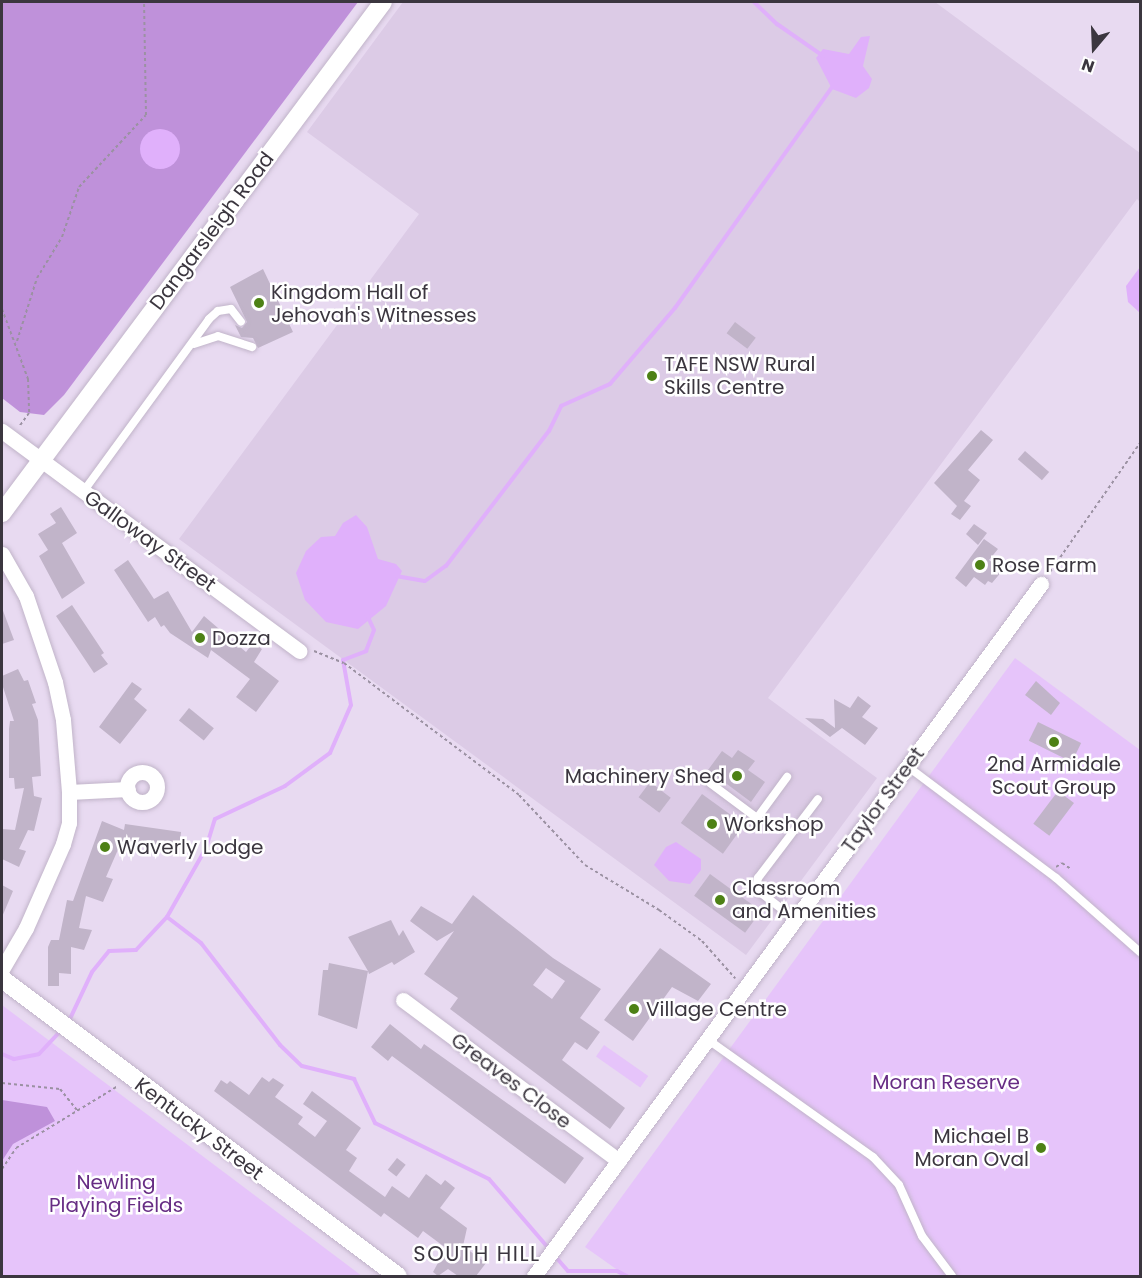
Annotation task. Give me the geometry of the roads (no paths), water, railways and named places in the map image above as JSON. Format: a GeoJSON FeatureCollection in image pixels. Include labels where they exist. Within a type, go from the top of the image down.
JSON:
{"type":"FeatureCollection","features":[{"type":"Feature","properties":{"kind":"street","name":"Dangarsleigh Road"},"geometry":{"type":"LineString","coordinates":[[2,513],[383,2]]}},
{"type":"Feature","properties":{"kind":"street","name":"Galloway Street"},"geometry":{"type":"LineString","coordinates":[[2,430],[299,651]]}},
{"type":"Feature","properties":{"kind":"street"},"geometry":{"type":"LineString","coordinates":[[2,554],[26,596],[55,682],[63,720],[69,792],[69,823],[63,844],[26,927],[2,969]]}},
{"type":"Feature","properties":{"kind":"street","name":"Taylor Street"},"geometry":{"type":"LineString","coordinates":[[534,1276],[1041,584]]}},
{"type":"Feature","properties":{"kind":"street"},"geometry":{"type":"LineString","coordinates":[[69,792],[128,789]]}},
{"type":"Feature","properties":{"kind":"street","name":"Kentucky Street"},"geometry":{"type":"LineString","coordinates":[[2,979],[398,1276]]}},
{"type":"Feature","properties":{"kind":"street","name":"Greaves Close"},"geometry":{"type":"LineString","coordinates":[[403,1000],[619,1161]]}},
{"type":"Feature","properties":{"kind":"lane"},"geometry":{"type":"LineString","coordinates":[[84,492],[218,311],[231,309],[241,322]]}},
{"type":"Feature","properties":{"kind":"lane"},"geometry":{"type":"LineString","coordinates":[[190,346],[218,336],[251,346]]}},
{"type":"Feature","properties":{"kind":"lane"},"geometry":{"type":"LineString","coordinates":[[907,766],[1056,878],[1140,952]]}},
{"type":"Feature","properties":{"kind":"lane"},"geometry":{"type":"LineString","coordinates":[[710,783],[757,818],[787,777]]}},
{"type":"Feature","properties":{"kind":"lane"},"geometry":{"type":"LineString","coordinates":[[796,920],[756,889],[758,878],[818,800]]}},
{"type":"Feature","properties":{"kind":"lane"},"geometry":{"type":"LineString","coordinates":[[707,1039],[873,1156],[899,1185],[922,1236],[952,1276]]}},
{"type":"Feature","properties":{"kind":"waterway"},"geometry":{"type":"LineString","coordinates":[[754,2],[777,24],[823,56]]}},
{"type":"Feature","properties":{"kind":"waterway"},"geometry":{"type":"LineString","coordinates":[[396,576],[425,581],[446,566],[549,431],[561,406],[610,384],[675,308],[833,86]]}},
{"type":"Feature","properties":{"kind":"waterway"},"geometry":{"type":"LineString","coordinates":[[68,1023],[92,972],[109,951],[136,950],[167,917],[206,848],[215,819],[285,786],[330,753],[351,705],[343,660],[366,651],[374,630],[367,615]]}},
{"type":"Feature","properties":{"kind":"waterway"},"geometry":{"type":"LineString","coordinates":[[167,917],[201,943],[280,1045],[302,1066],[354,1079],[375,1123],[489,1179],[550,1250]]}},
{"type":"Feature","properties":{"kind":"waterway"},"geometry":{"type":"LineString","coordinates":[[2,1054],[14,1059],[39,1054],[61,1030]]}},
{"type":"Feature","properties":{"kind":"waterway"},"geometry":{"type":"LineString","coordinates":[[554,1255],[568,1271],[617,1271],[627,1276]]}},
{"type":"Feature","properties":{"kind":"place","name":"Kingdom Hall of Jehovah's Witnesses"},"geometry":{"type":"Point","coordinates":[259,303]}},
{"type":"Feature","properties":{"kind":"place","name":"TAFE NSW Rural Skills Centre"},"geometry":{"type":"Point","coordinates":[652,376]}},
{"type":"Feature","properties":{"kind":"place","name":"Rose Farm"},"geometry":{"type":"Point","coordinates":[980,565]}},
{"type":"Feature","properties":{"kind":"place","name":"Dozza"},"geometry":{"type":"Point","coordinates":[200,638]}},
{"type":"Feature","properties":{"kind":"place","name":"2nd Armidale Scout Group"},"geometry":{"type":"Point","coordinates":[1054,742]}},
{"type":"Feature","properties":{"kind":"place","name":"Machinery Shed"},"geometry":{"type":"Point","coordinates":[737,776]}},
{"type":"Feature","properties":{"kind":"place","name":"Workshop"},"geometry":{"type":"Point","coordinates":[712,824]}},
{"type":"Feature","properties":{"kind":"place","name":"Waverly Lodge"},"geometry":{"type":"Point","coordinates":[105,847]}},
{"type":"Feature","properties":{"kind":"place","name":"Classroom and Amenities"},"geometry":{"type":"Point","coordinates":[720,900]}},
{"type":"Feature","properties":{"kind":"place","name":"Village Centre"},"geometry":{"type":"Point","coordinates":[634,1009]}},
{"type":"Feature","properties":{"kind":"place","name":"Michael B Moran Oval"},"geometry":{"type":"Point","coordinates":[1041,1148]}},
{"type":"Feature","properties":{"kind":"district","name":"SOUTH HILL"},"geometry":{"type":"Point","coordinates":[477,1254]}},
{"type":"Feature","properties":{"kind":"park label","name":"Moran Reserve"},"geometry":{"type":"Point","coordinates":[946,1082]}},
{"type":"Feature","properties":{"kind":"park label","name":"Newling Playing Fields"},"geometry":{"type":"Point","coordinates":[116,1194]}}]}
